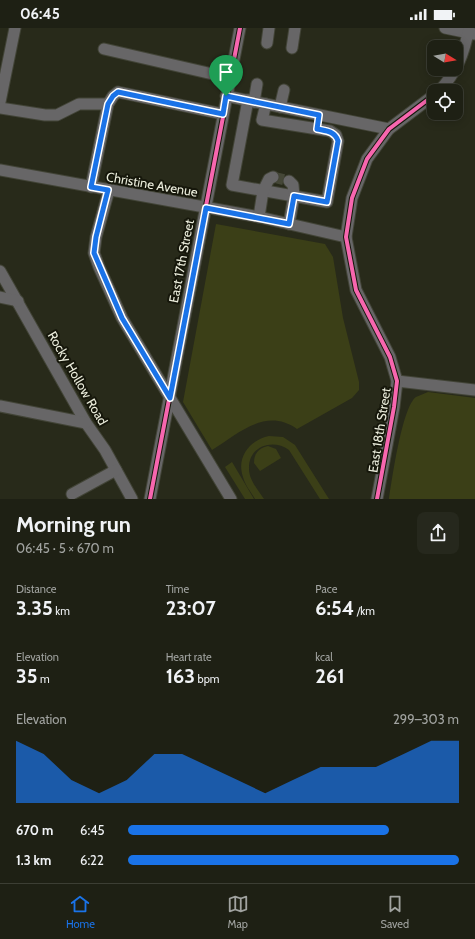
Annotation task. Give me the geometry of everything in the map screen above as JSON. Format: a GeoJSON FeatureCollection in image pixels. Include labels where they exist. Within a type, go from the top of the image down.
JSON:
{"type":"FeatureCollection","features":[{"type":"Feature","properties":{"kind":"street"},"geometry":{"type":"LineString","coordinates":[[0,102],[4,62],[15,28]]}},
{"type":"Feature","properties":{"kind":"street","name":"East 17th Street"},"geometry":{"type":"LineString","coordinates":[[150,499],[240,28]]}},
{"type":"Feature","properties":{"kind":"street"},"geometry":{"type":"LineString","coordinates":[[267,43],[269,28]]}},
{"type":"Feature","properties":{"kind":"street"},"geometry":{"type":"LineString","coordinates":[[292,48],[295,28]]}},
{"type":"Feature","properties":{"kind":"street"},"geometry":{"type":"LineString","coordinates":[[445,28],[470,31],[460,63],[452,78],[446,84]]}},
{"type":"Feature","properties":{"kind":"street"},"geometry":{"type":"LineString","coordinates":[[104,49],[230,78]]}},
{"type":"Feature","properties":{"kind":"street"},"geometry":{"type":"LineString","coordinates":[[257,84],[251,101],[232,185],[327,202],[338,141],[336,135],[330,131],[262,120],[266,104]]}},
{"type":"Feature","properties":{"kind":"street"},"geometry":{"type":"LineString","coordinates":[[280,107],[284,90]]}},
{"type":"Feature","properties":{"kind":"street"},"geometry":{"type":"LineString","coordinates":[[91,187],[108,104],[113,96],[118,92],[223,114]]}},
{"type":"Feature","properties":{"kind":"street"},"geometry":{"type":"LineString","coordinates":[[226,96],[389,130]]}},
{"type":"Feature","properties":{"kind":"street","name":"East 18th Street"},"geometry":{"type":"LineString","coordinates":[[377,499],[394,407],[397,381],[390,357],[356,290],[346,237],[352,198],[367,159],[389,130],[427,100]]}},
{"type":"Feature","properties":{"kind":"street"},"geometry":{"type":"LineString","coordinates":[[0,108],[45,115],[58,115],[79,104],[108,104]]}},
{"type":"Feature","properties":{"kind":"street"},"geometry":{"type":"LineString","coordinates":[[317,129],[319,115]]}},
{"type":"Feature","properties":{"kind":"street","name":"Christine Avenue"},"geometry":{"type":"LineString","coordinates":[[0,170],[259,218],[346,237]]}},
{"type":"Feature","properties":{"kind":"street"},"geometry":{"type":"LineString","coordinates":[[259,218],[264,191],[269,179],[273,178]]}},
{"type":"Feature","properties":{"kind":"street"},"geometry":{"type":"LineString","coordinates":[[289,181],[293,185],[294,196],[289,224]]}},
{"type":"Feature","properties":{"kind":"street"},"geometry":{"type":"LineString","coordinates":[[108,190],[96,237],[94,253],[122,318],[231,499]]}},
{"type":"Feature","properties":{"kind":"street","name":"Rocky Hollow Road"},"geometry":{"type":"LineString","coordinates":[[0,272],[18,301],[86,423],[105,450],[132,499]]}},
{"type":"Feature","properties":{"kind":"street"},"geometry":{"type":"LineString","coordinates":[[0,297],[18,301]]}},
{"type":"Feature","properties":{"kind":"street"},"geometry":{"type":"LineString","coordinates":[[397,381],[475,390]]}},
{"type":"Feature","properties":{"kind":"street"},"geometry":{"type":"LineString","coordinates":[[0,406],[86,423]]}},
{"type":"Feature","properties":{"kind":"street"},"geometry":{"type":"LineString","coordinates":[[72,494],[116,470]]}},
{"type":"Feature","properties":{"kind":"green space"},"geometry":{"type":"Polygon","coordinates":[[[216,224],[325,244],[333,257],[343,318],[359,382],[359,390],[352,398],[297,429],[286,423],[264,421],[243,430],[212,450],[183,402],[216,224]]]}},
{"type":"Feature","properties":{"kind":"green space"},"geometry":{"type":"Polygon","coordinates":[[[428,392],[475,398],[475,499],[389,499],[398,445],[406,414],[411,403],[416,397],[428,392]]]}},
{"type":"Feature","properties":{"kind":"green space"},"geometry":{"type":"Polygon","coordinates":[[[269,436],[283,437],[295,445],[329,499],[320,499],[289,450],[283,446],[269,445],[263,446],[257,450],[250,461],[250,477],[264,499],[255,499],[244,480],[241,470],[241,463],[246,450],[251,445],[262,438],[269,436]]]}},
{"type":"Feature","properties":{"kind":"green space"},"geometry":{"type":"Polygon","coordinates":[[[268,446],[276,449],[281,458],[260,471],[254,463],[255,457],[259,450],[268,446]]]}},
{"type":"Feature","properties":{"kind":"green space"},"geometry":{"type":"Polygon","coordinates":[[[232,462],[254,499],[245,499],[225,467],[232,462]]]}},
{"type":"Feature","properties":{"kind":"tunnel"},"geometry":{"type":"LineString","coordinates":[[273,177],[289,181]]}},
{"type":"Feature","properties":{"kind":"cycle path"},"geometry":{"type":"LineString","coordinates":[[150,499],[240,28]]}},
{"type":"Feature","properties":{"kind":"cycle path"},"geometry":{"type":"LineString","coordinates":[[377,499],[394,407],[397,381],[390,357],[356,290],[346,237],[352,198],[367,159],[389,129],[427,100]]}},
{"type":"Feature","properties":{"kind":"route"},"geometry":{"type":"LineString","coordinates":[[118,92],[223,114],[226,96],[319,115],[317,129],[330,131],[336,135],[338,141],[327,202],[294,196],[289,224],[206,208],[170,398],[122,318],[99,267],[94,253],[96,237],[108,190],[91,187],[108,104],[113,96],[118,92]]}}]}
